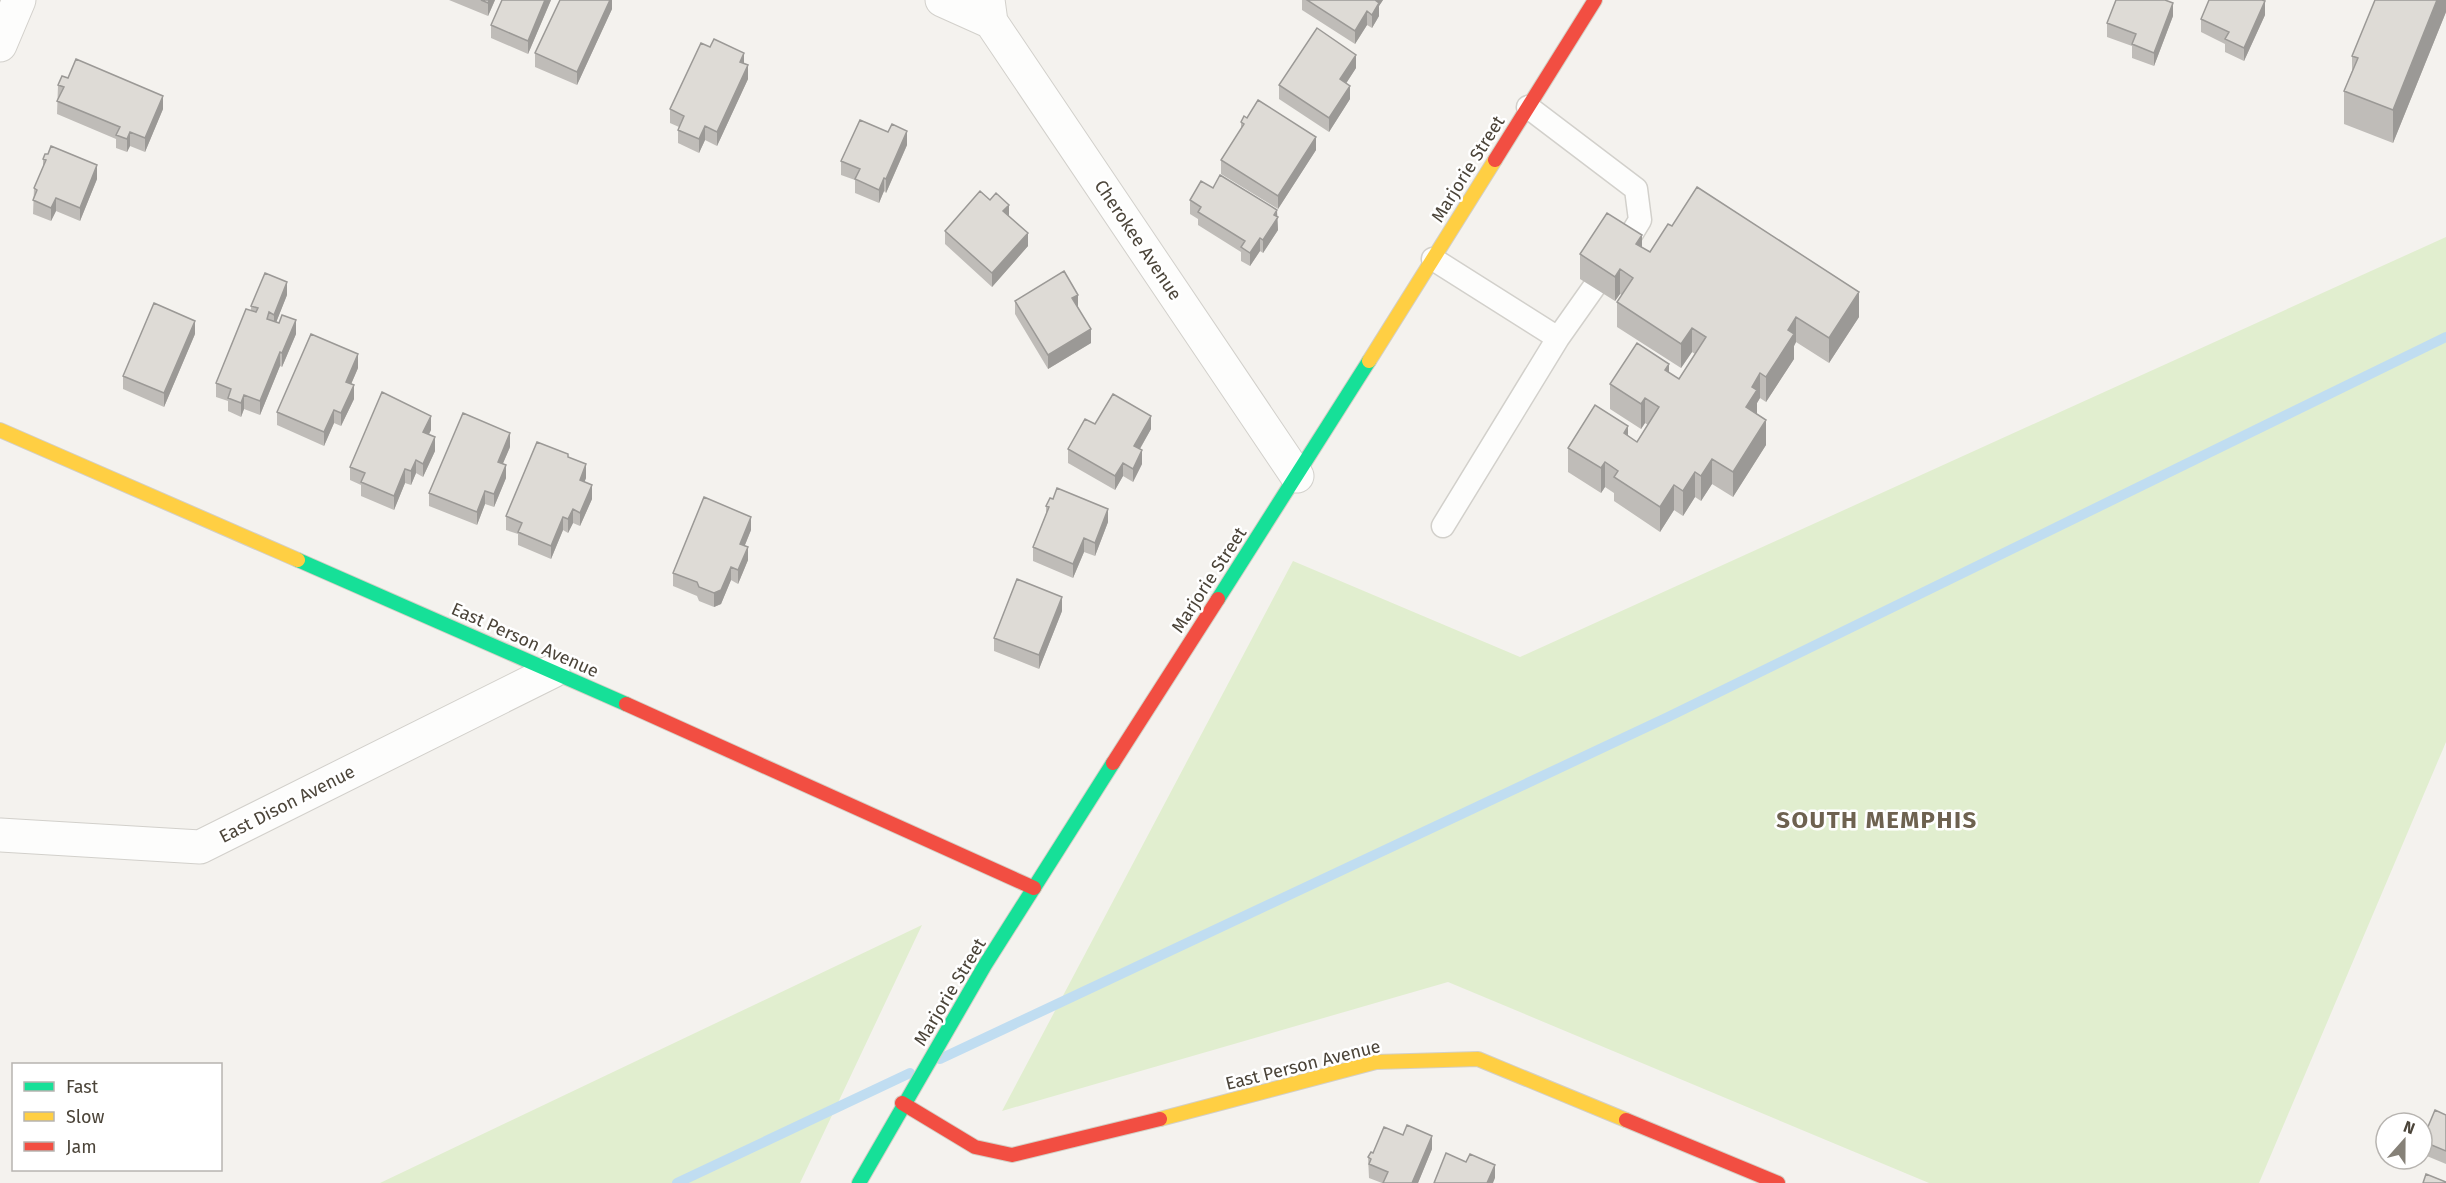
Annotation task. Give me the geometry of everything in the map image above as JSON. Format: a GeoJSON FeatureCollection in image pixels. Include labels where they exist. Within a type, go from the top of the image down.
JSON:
{"type":"FeatureCollection","features":[{"type":"Feature","properties":{"kind":"street"},"geometry":{"type":"LineString","coordinates":[[0,45],[19,0]]}},
{"type":"Feature","properties":{"kind":"street"},"geometry":{"type":"LineString","coordinates":[[942,0],[990,11]]}},
{"type":"Feature","properties":{"kind":"street","name":"Marjorie Street"},"geometry":{"type":"LineString","coordinates":[[859,1183],[902,1103],[1034,888],[1297,476],[1595,0]]}},
{"type":"Feature","properties":{"kind":"street","name":"Cherokee Avenue"},"geometry":{"type":"LineString","coordinates":[[990,11],[1297,476]]}},
{"type":"Feature","properties":{"kind":"street","name":"East Person Avenue"},"geometry":{"type":"LineString","coordinates":[[0,430],[553,671],[1034,888]]}},
{"type":"Feature","properties":{"kind":"street","name":"East Dison Avenue"},"geometry":{"type":"LineString","coordinates":[[0,835],[200,847],[553,671]]}},
{"type":"Feature","properties":{"kind":"street","name":"East Person Avenue"},"geometry":{"type":"LineString","coordinates":[[902,1103],[975,1148],[1012,1155],[1085,1139],[1376,1062],[1478,1059],[1778,1183]]}},
{"type":"Feature","properties":{"kind":"lane"},"geometry":{"type":"LineString","coordinates":[[1528,106],[1636,189],[1640,220],[1623,248]]}},
{"type":"Feature","properties":{"kind":"lane"},"geometry":{"type":"LineString","coordinates":[[1433,259],[1558,338]]}},
{"type":"Feature","properties":{"kind":"lane"},"geometry":{"type":"LineString","coordinates":[[1443,526],[1558,338],[1594,287]]}},
{"type":"Feature","properties":{"kind":"green space"},"geometry":{"type":"Polygon","coordinates":[[[2446,237],[2446,742],[2259,1183],[1929,1183],[1448,982],[1002,1111],[1293,561],[1520,657],[2446,237]]]}},
{"type":"Feature","properties":{"kind":"green space"},"geometry":{"type":"Polygon","coordinates":[[[922,925],[800,1183],[380,1183],[922,925]]]}},
{"type":"Feature","properties":{"kind":"building"},"geometry":{"type":"Polygon","coordinates":[[[502,0],[545,0],[528,41],[491,25],[502,0]]]}},
{"type":"Feature","properties":{"kind":"building"},"geometry":{"type":"Polygon","coordinates":[[[560,0],[610,0],[577,72],[535,53],[560,0]]]}},
{"type":"Feature","properties":{"kind":"building"},"geometry":{"type":"Polygon","coordinates":[[[1307,0],[1375,0],[1379,3],[1372,15],[1367,11],[1355,31],[1307,0]]]}},
{"type":"Feature","properties":{"kind":"building"},"geometry":{"type":"Polygon","coordinates":[[[2116,0],[2165,0],[2173,3],[2154,53],[2132,44],[2136,34],[2107,23],[2116,0]]]}},
{"type":"Feature","properties":{"kind":"building"},"geometry":{"type":"Polygon","coordinates":[[[2209,0],[2265,1],[2244,48],[2225,39],[2229,32],[2201,19],[2209,0]]]}},
{"type":"Feature","properties":{"kind":"building"},"geometry":{"type":"Polygon","coordinates":[[[2375,0],[2437,0],[2393,110],[2344,91],[2358,58],[2352,56],[2375,0]]]}},
{"type":"Feature","properties":{"kind":"building"},"geometry":{"type":"Polygon","coordinates":[[[1317,28],[1356,55],[1340,79],[1350,86],[1329,118],[1279,85],[1317,28]]]}},
{"type":"Feature","properties":{"kind":"building"},"geometry":{"type":"Polygon","coordinates":[[[714,39],[744,53],[740,62],[748,65],[717,132],[705,126],[699,139],[678,130],[684,116],[670,109],[701,43],[710,47],[714,39]]]}},
{"type":"Feature","properties":{"kind":"building"},"geometry":{"type":"Polygon","coordinates":[[[76,59],[163,96],[145,138],[130,132],[127,139],[116,135],[120,127],[57,101],[64,87],[58,85],[62,76],[68,78],[76,59]]]}},
{"type":"Feature","properties":{"kind":"building"},"geometry":{"type":"Polygon","coordinates":[[[1258,100],[1316,137],[1278,196],[1221,160],[1244,124],[1241,122],[1244,116],[1247,118],[1258,100]]]}},
{"type":"Feature","properties":{"kind":"building"},"geometry":{"type":"Polygon","coordinates":[[[860,120],[888,132],[892,124],[907,131],[879,190],[855,179],[860,169],[841,161],[860,120]]]}},
{"type":"Feature","properties":{"kind":"building"},"geometry":{"type":"Polygon","coordinates":[[[51,146],[97,165],[80,208],[56,198],[51,208],[33,200],[37,190],[34,188],[46,160],[43,159],[51,146]]]}},
{"type":"Feature","properties":{"kind":"building"},"geometry":{"type":"Polygon","coordinates":[[[1220,175],[1277,210],[1274,215],[1278,217],[1263,240],[1260,238],[1250,253],[1241,247],[1245,241],[1198,212],[1201,207],[1190,200],[1201,181],[1213,188],[1220,175]]]}},
{"type":"Feature","properties":{"kind":"building"},"geometry":{"type":"Polygon","coordinates":[[[1697,187],[1859,292],[1829,338],[1796,317],[1788,330],[1794,334],[1766,377],[1760,373],[1752,387],[1757,390],[1746,407],[1766,420],[1733,472],[1712,459],[1701,476],[1695,472],[1683,491],[1674,485],[1660,507],[1614,477],[1618,471],[1605,462],[1601,468],[1568,448],[1595,405],[1628,426],[1624,433],[1637,442],[1659,407],[1645,398],[1641,404],[1610,384],[1637,343],[1669,364],[1665,370],[1679,379],[1706,337],[1692,328],[1681,344],[1617,302],[1633,278],[1620,269],[1615,277],[1580,254],[1607,213],[1642,235],[1636,244],[1650,252],[1668,224],[1672,226],[1697,187]]]}},
{"type":"Feature","properties":{"kind":"building"},"geometry":{"type":"Polygon","coordinates":[[[980,191],[990,200],[996,193],[1009,205],[1003,211],[1028,233],[992,273],[945,231],[980,191]]]}},
{"type":"Feature","properties":{"kind":"building"},"geometry":{"type":"Polygon","coordinates":[[[1064,271],[1078,295],[1072,298],[1091,329],[1048,355],[1015,301],[1064,271]]]}},
{"type":"Feature","properties":{"kind":"building"},"geometry":{"type":"Polygon","coordinates":[[[265,273],[287,282],[274,315],[269,312],[267,319],[279,323],[282,315],[296,320],[260,401],[244,395],[241,403],[228,398],[231,389],[216,383],[246,309],[256,312],[258,308],[251,306],[265,273]]]}},
{"type":"Feature","properties":{"kind":"building"},"geometry":{"type":"Polygon","coordinates":[[[154,303],[195,321],[164,393],[123,376],[154,303]]]}},
{"type":"Feature","properties":{"kind":"building"},"geometry":{"type":"Polygon","coordinates":[[[311,334],[358,354],[346,382],[354,385],[341,413],[334,410],[324,432],[277,412],[311,334]]]}},
{"type":"Feature","properties":{"kind":"building"},"geometry":{"type":"Polygon","coordinates":[[[382,392],[431,416],[423,432],[435,437],[423,464],[416,460],[411,471],[405,469],[394,496],[361,482],[365,473],[350,467],[382,392]]]}},
{"type":"Feature","properties":{"kind":"building"},"geometry":{"type":"Polygon","coordinates":[[[1113,394],[1151,416],[1134,446],[1142,450],[1133,469],[1123,463],[1115,476],[1068,449],[1085,419],[1095,424],[1113,394]]]}},
{"type":"Feature","properties":{"kind":"building"},"geometry":{"type":"Polygon","coordinates":[[[463,413],[510,433],[498,462],[506,465],[494,494],[485,491],[477,512],[429,493],[463,413]]]}},
{"type":"Feature","properties":{"kind":"building"},"geometry":{"type":"Polygon","coordinates":[[[537,442],[586,464],[580,480],[592,485],[580,513],[573,509],[568,519],[563,517],[551,546],[518,532],[522,523],[506,516],[537,442]]]}},
{"type":"Feature","properties":{"kind":"building"},"geometry":{"type":"Polygon","coordinates":[[[1057,488],[1108,509],[1095,543],[1084,538],[1073,564],[1033,547],[1049,507],[1046,506],[1050,498],[1053,499],[1057,488]]]}},
{"type":"Feature","properties":{"kind":"building"},"geometry":{"type":"Polygon","coordinates":[[[704,497],[751,517],[740,544],[748,547],[738,570],[731,567],[721,590],[714,593],[699,587],[697,582],[673,573],[704,497]]]}},
{"type":"Feature","properties":{"kind":"building"},"geometry":{"type":"Polygon","coordinates":[[[1017,579],[1062,597],[1039,655],[994,638],[1017,579]]]}},
{"type":"Feature","properties":{"kind":"building"},"geometry":{"type":"Polygon","coordinates":[[[2435,1110],[2446,1115],[2446,1151],[2434,1146],[2435,1110]]]}},
{"type":"Feature","properties":{"kind":"building"},"geometry":{"type":"Polygon","coordinates":[[[1407,1125],[1432,1136],[1412,1183],[1383,1183],[1388,1172],[1369,1164],[1371,1159],[1368,1157],[1371,1152],[1373,1153],[1384,1127],[1403,1135],[1407,1125]]]}},
{"type":"Feature","properties":{"kind":"building"},"geometry":{"type":"Polygon","coordinates":[[[1446,1153],[1466,1162],[1470,1154],[1495,1165],[1487,1183],[1434,1183],[1446,1153]]]}},
{"type":"Feature","properties":{"kind":"building"},"geometry":{"type":"Polygon","coordinates":[[[2426,1174],[2446,1182],[2446,1183],[2423,1183],[2426,1174]]]}},
{"type":"Feature","properties":{"kind":"waterway"},"geometry":{"type":"LineString","coordinates":[[940,1059],[1668,717],[2446,337]]}},
{"type":"Feature","properties":{"kind":"waterway"},"geometry":{"type":"LineString","coordinates":[[677,1183],[910,1073]]}},
{"type":"Feature","properties":{"kind":"traffic: fast"},"geometry":{"type":"LineString","coordinates":[[1218,599],[1369,361]]}},
{"type":"Feature","properties":{"kind":"traffic: fast"},"geometry":{"type":"LineString","coordinates":[[298,560],[626,704]]}},
{"type":"Feature","properties":{"kind":"traffic: fast"},"geometry":{"type":"LineString","coordinates":[[859,1183],[985,965],[1113,763]]}},
{"type":"Feature","properties":{"kind":"traffic: slow"},"geometry":{"type":"LineString","coordinates":[[1369,361],[1495,160]]}},
{"type":"Feature","properties":{"kind":"traffic: slow"},"geometry":{"type":"LineString","coordinates":[[0,430],[298,560]]}},
{"type":"Feature","properties":{"kind":"traffic: slow"},"geometry":{"type":"LineString","coordinates":[[1160,1119],[1376,1062],[1478,1059],[1626,1120]]}},
{"type":"Feature","properties":{"kind":"traffic: jam"},"geometry":{"type":"LineString","coordinates":[[1495,160],[1595,0]]}},
{"type":"Feature","properties":{"kind":"traffic: jam"},"geometry":{"type":"LineString","coordinates":[[1113,763],[1218,599]]}},
{"type":"Feature","properties":{"kind":"traffic: jam"},"geometry":{"type":"LineString","coordinates":[[626,704],[1034,888]]}},
{"type":"Feature","properties":{"kind":"traffic: jam"},"geometry":{"type":"LineString","coordinates":[[902,1103],[975,1147],[1012,1155],[1160,1119]]}},
{"type":"Feature","properties":{"kind":"traffic: jam"},"geometry":{"type":"LineString","coordinates":[[1626,1120],[1778,1183]]}},
{"type":"Feature","properties":{"kind":"district","name":"SOUTH MEMPHIS"},"geometry":{"type":"Point","coordinates":[1877,820]}}]}
